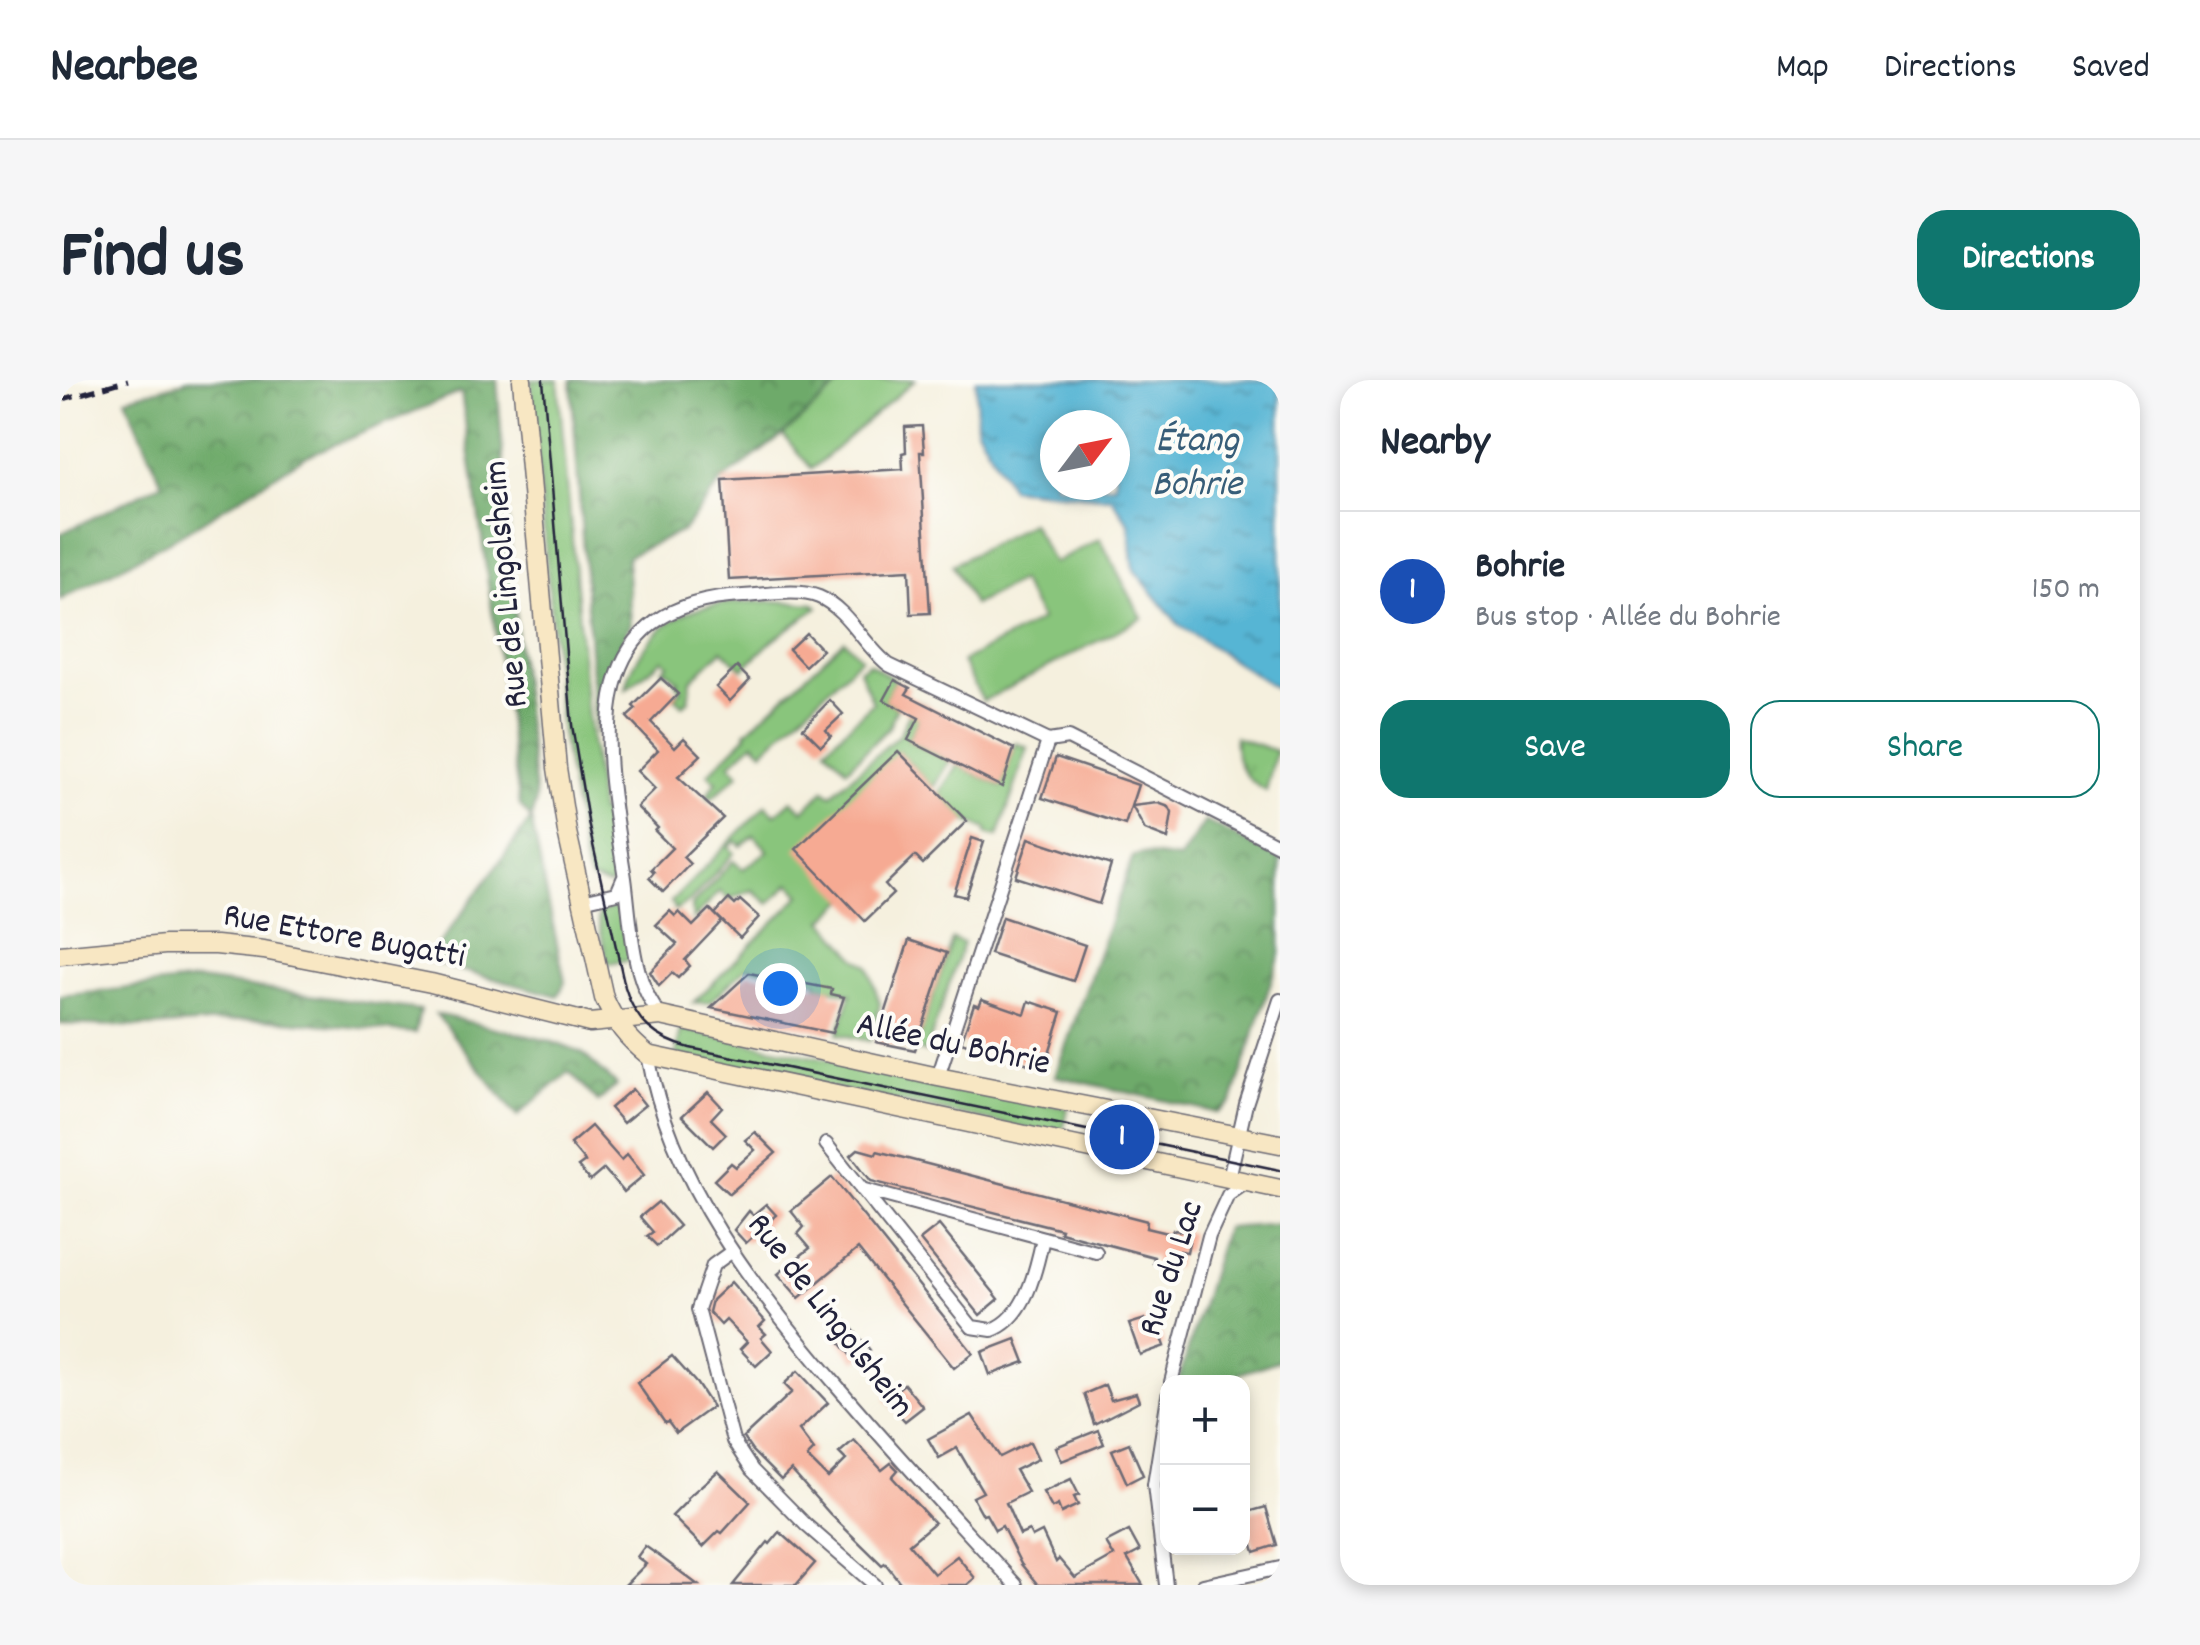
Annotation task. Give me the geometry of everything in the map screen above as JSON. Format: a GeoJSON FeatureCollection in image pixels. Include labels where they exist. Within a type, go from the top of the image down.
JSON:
{"type":"FeatureCollection","features":[{"type":"Feature","properties":{"kind":"main road","name":"Rue de Lingolsheim"},"geometry":{"type":"LineString","coordinates":[[522,380],[557,768],[582,901],[604,998],[614,1022]]}},
{"type":"Feature","properties":{"kind":"main road","name":"Rue Ettore Bugatti"},"geometry":{"type":"LineString","coordinates":[[60,955],[166,945],[238,947],[431,983],[590,1024],[614,1022]]}},
{"type":"Feature","properties":{"kind":"main road","name":"Allée du Bohrie"},"geometry":{"type":"LineString","coordinates":[[614,1022],[661,1016],[938,1077],[1280,1144]]}},
{"type":"Feature","properties":{"kind":"main road"},"geometry":{"type":"LineString","coordinates":[[614,1022],[648,1055]]}},
{"type":"Feature","properties":{"kind":"main road","name":"Allée du Bohrie"},"geometry":{"type":"LineString","coordinates":[[648,1055],[1280,1189]]}},
{"type":"Feature","properties":{"kind":"street"},"geometry":{"type":"LineString","coordinates":[[661,1016],[643,984],[624,871],[608,769],[610,710],[616,675],[626,653],[663,616],[687,603],[799,593],[818,597],[838,611],[876,656],[889,665],[1048,741],[1068,738],[1280,846]]}},
{"type":"Feature","properties":{"kind":"street"},"geometry":{"type":"LineString","coordinates":[[938,1077],[1048,741]]}},
{"type":"Feature","properties":{"kind":"street"},"geometry":{"type":"LineString","coordinates":[[582,901],[616,893],[624,871]]}},
{"type":"Feature","properties":{"kind":"street"},"geometry":{"type":"LineString","coordinates":[[1238,1180],[1238,1136],[1280,1000]]}},
{"type":"Feature","properties":{"kind":"street","name":"Rue de Lingolsheim"},"geometry":{"type":"LineString","coordinates":[[648,1055],[682,1160],[730,1252],[774,1311],[893,1451],[1016,1585]]}},
{"type":"Feature","properties":{"kind":"street"},"geometry":{"type":"LineString","coordinates":[[826,1144],[962,1318],[978,1329],[992,1330],[1014,1316],[1036,1274],[1043,1238]]}},
{"type":"Feature","properties":{"kind":"street","name":"Rue du Lac"},"geometry":{"type":"LineString","coordinates":[[1172,1375],[1210,1236],[1238,1180]]}},
{"type":"Feature","properties":{"kind":"street"},"geometry":{"type":"LineString","coordinates":[[861,1189],[1096,1252]]}},
{"type":"Feature","properties":{"kind":"street"},"geometry":{"type":"LineString","coordinates":[[730,1252],[713,1265],[698,1310],[733,1441],[766,1484],[875,1585]]}},
{"type":"Feature","properties":{"kind":"street"},"geometry":{"type":"LineString","coordinates":[[1160,1447],[1154,1485],[1166,1585]]}},
{"type":"Feature","properties":{"kind":"street"},"geometry":{"type":"LineString","coordinates":[[1202,1585],[1280,1568]]}},
{"type":"Feature","properties":{"kind":"green space"},"geometry":{"type":"Polygon","coordinates":[[[189,380],[497,380],[518,651],[536,801],[531,819],[520,806],[461,392],[304,457],[184,533],[60,600],[60,534],[162,483],[126,398],[189,380]]]}},
{"type":"Feature","properties":{"kind":"green space"},"geometry":{"type":"Polygon","coordinates":[[[531,380],[558,380],[586,700],[600,812],[605,812],[614,876],[614,884],[609,886],[591,880],[586,871],[561,731],[531,380]]]}},
{"type":"Feature","properties":{"kind":"green space"},"geometry":{"type":"Polygon","coordinates":[[[571,380],[845,380],[783,435],[723,480],[683,531],[627,556],[631,624],[608,669],[596,735],[571,380]]]}},
{"type":"Feature","properties":{"kind":"green space"},"geometry":{"type":"Polygon","coordinates":[[[845,380],[915,380],[812,469],[783,435],[845,380]]]}},
{"type":"Feature","properties":{"kind":"green space"},"geometry":{"type":"Polygon","coordinates":[[[1031,523],[1053,563],[1100,539],[1142,618],[983,701],[962,662],[1041,620],[1020,581],[973,605],[952,565],[1031,523]]]}},
{"type":"Feature","properties":{"kind":"green space"},"geometry":{"type":"Polygon","coordinates":[[[776,601],[818,607],[773,640],[743,669],[722,650],[691,680],[689,700],[683,705],[675,697],[682,689],[676,684],[679,681],[662,670],[668,664],[663,659],[626,689],[642,652],[677,617],[708,606],[776,601]]]}},
{"type":"Feature","properties":{"kind":"green space"},"geometry":{"type":"Polygon","coordinates":[[[844,640],[861,658],[763,751],[754,742],[730,764],[739,774],[711,799],[707,795],[717,782],[708,774],[746,732],[844,640]]]}},
{"type":"Feature","properties":{"kind":"green space"},"geometry":{"type":"Polygon","coordinates":[[[869,663],[895,680],[885,700],[897,707],[889,727],[847,769],[826,748],[873,703],[859,670],[869,663]]]}},
{"type":"Feature","properties":{"kind":"green space"},"geometry":{"type":"Polygon","coordinates":[[[916,700],[926,705],[908,740],[950,761],[934,788],[898,751],[845,900],[824,920],[855,957],[868,966],[880,1004],[870,1041],[838,1034],[851,994],[817,986],[817,981],[747,967],[710,1002],[693,1003],[801,895],[790,883],[769,904],[753,890],[729,899],[720,891],[693,920],[692,905],[733,861],[743,869],[768,851],[754,835],[741,846],[736,841],[729,847],[734,853],[690,901],[675,911],[671,902],[766,805],[775,815],[792,800],[803,811],[824,790],[831,795],[899,735],[916,700]]]}},
{"type":"Feature","properties":{"kind":"green space"},"geometry":{"type":"Polygon","coordinates":[[[1235,737],[1276,751],[1266,791],[1242,769],[1235,737]]]}},
{"type":"Feature","properties":{"kind":"green space"},"geometry":{"type":"Polygon","coordinates":[[[1016,743],[1028,748],[998,837],[986,834],[987,829],[967,822],[940,794],[958,765],[1001,787],[1016,743]]]}},
{"type":"Feature","properties":{"kind":"green space"},"geometry":{"type":"Polygon","coordinates":[[[531,819],[565,982],[558,996],[427,961],[531,819]]]}},
{"type":"Feature","properties":{"kind":"green space"},"geometry":{"type":"Polygon","coordinates":[[[1205,821],[1280,859],[1280,954],[1232,1102],[1218,1113],[1055,1076],[1133,857],[1141,854],[1180,859],[1205,821]]]}},
{"type":"Feature","properties":{"kind":"green space"},"geometry":{"type":"Polygon","coordinates":[[[614,907],[621,911],[632,960],[608,964],[598,919],[600,912],[614,907]]]}},
{"type":"Feature","properties":{"kind":"green space"},"geometry":{"type":"Polygon","coordinates":[[[952,939],[963,943],[926,1052],[915,1050],[952,939]]]}},
{"type":"Feature","properties":{"kind":"green space"},"geometry":{"type":"Polygon","coordinates":[[[198,980],[420,1010],[415,1033],[263,1019],[152,1027],[60,1024],[60,996],[198,980]]]}},
{"type":"Feature","properties":{"kind":"green space"},"geometry":{"type":"Polygon","coordinates":[[[436,1014],[550,1041],[582,1053],[617,1085],[598,1102],[569,1072],[517,1116],[436,1014]]]}},
{"type":"Feature","properties":{"kind":"green space"},"geometry":{"type":"Polygon","coordinates":[[[681,1029],[1068,1108],[1062,1136],[676,1055],[681,1029]]]}},
{"type":"Feature","properties":{"kind":"green space"},"geometry":{"type":"Polygon","coordinates":[[[1280,1224],[1280,1360],[1236,1375],[1180,1375],[1225,1228],[1280,1224]]]}},
{"type":"Feature","properties":{"kind":"water","name":"Étang Bohrie"},"geometry":{"type":"Polygon","coordinates":[[[976,380],[1280,380],[1280,691],[1179,625],[1134,570],[1129,523],[1113,500],[1130,500],[1130,410],[1040,410],[1040,491],[1010,488],[977,428],[976,380]]]}},
{"type":"Feature","properties":{"kind":"building"},"geometry":{"type":"Polygon","coordinates":[[[922,426],[924,452],[920,452],[930,613],[911,614],[909,570],[729,580],[723,480],[903,469],[905,427],[922,426]]]}},
{"type":"Feature","properties":{"kind":"building"},"geometry":{"type":"Polygon","coordinates":[[[806,633],[822,650],[805,666],[789,649],[806,633]]]}},
{"type":"Feature","properties":{"kind":"building"},"geometry":{"type":"Polygon","coordinates":[[[737,667],[750,680],[730,701],[716,687],[737,667]]]}},
{"type":"Feature","properties":{"kind":"building"},"geometry":{"type":"Polygon","coordinates":[[[661,678],[678,694],[651,722],[675,747],[684,738],[701,755],[678,777],[723,818],[683,857],[690,864],[663,892],[649,878],[654,872],[651,869],[672,848],[637,807],[655,789],[637,771],[658,750],[627,717],[661,678]]]}},
{"type":"Feature","properties":{"kind":"building"},"geometry":{"type":"Polygon","coordinates":[[[895,680],[910,688],[906,694],[1014,749],[1002,787],[908,740],[919,718],[884,700],[895,680]]]}},
{"type":"Feature","properties":{"kind":"building"},"geometry":{"type":"Polygon","coordinates":[[[830,700],[843,714],[826,730],[831,736],[821,746],[803,728],[830,700]]]}},
{"type":"Feature","properties":{"kind":"building"},"geometry":{"type":"Polygon","coordinates":[[[898,751],[967,821],[923,864],[915,856],[885,885],[893,894],[865,921],[796,849],[898,751]]]}},
{"type":"Feature","properties":{"kind":"building"},"geometry":{"type":"Polygon","coordinates":[[[1056,757],[1138,785],[1125,825],[1042,798],[1056,757]]]}},
{"type":"Feature","properties":{"kind":"building"},"geometry":{"type":"Polygon","coordinates":[[[1158,803],[1169,807],[1172,813],[1168,839],[1145,830],[1132,806],[1158,803]]]}},
{"type":"Feature","properties":{"kind":"building"},"geometry":{"type":"Polygon","coordinates":[[[972,838],[984,842],[966,897],[954,894],[972,838]]]}},
{"type":"Feature","properties":{"kind":"building"},"geometry":{"type":"Polygon","coordinates":[[[1029,838],[1111,865],[1099,904],[1016,877],[1029,838]]]}},
{"type":"Feature","properties":{"kind":"building"},"geometry":{"type":"Polygon","coordinates":[[[729,899],[735,905],[740,900],[759,917],[740,938],[715,914],[729,899]]]}},
{"type":"Feature","properties":{"kind":"building"},"geometry":{"type":"Polygon","coordinates":[[[710,909],[722,921],[685,960],[690,966],[678,978],[672,973],[659,986],[650,972],[677,944],[656,925],[670,911],[675,916],[679,912],[693,926],[710,909]]]}},
{"type":"Feature","properties":{"kind":"building"},"geometry":{"type":"Polygon","coordinates":[[[1002,917],[1085,945],[1073,981],[990,954],[1002,917]]]}},
{"type":"Feature","properties":{"kind":"building"},"geometry":{"type":"Polygon","coordinates":[[[909,940],[947,953],[915,1050],[876,1042],[909,940]]]}},
{"type":"Feature","properties":{"kind":"building"},"geometry":{"type":"Polygon","coordinates":[[[749,973],[832,989],[831,994],[844,997],[832,1033],[711,1008],[749,973]]]}},
{"type":"Feature","properties":{"kind":"building"},"geometry":{"type":"Polygon","coordinates":[[[982,999],[1025,1014],[1029,1001],[1062,1012],[1044,1069],[961,1042],[974,1004],[979,1006],[982,999]]]}},
{"type":"Feature","properties":{"kind":"building"},"geometry":{"type":"Polygon","coordinates":[[[632,1089],[645,1105],[623,1123],[610,1108],[632,1089]]]}},
{"type":"Feature","properties":{"kind":"building"},"geometry":{"type":"Polygon","coordinates":[[[708,1092],[722,1107],[711,1119],[726,1134],[713,1147],[682,1116],[708,1092]]]}},
{"type":"Feature","properties":{"kind":"building"},"geometry":{"type":"Polygon","coordinates":[[[591,1126],[621,1160],[627,1154],[644,1175],[624,1192],[604,1169],[590,1181],[578,1167],[585,1162],[570,1144],[591,1126]]]}},
{"type":"Feature","properties":{"kind":"building"},"geometry":{"type":"Polygon","coordinates":[[[755,1132],[776,1153],[729,1194],[714,1180],[731,1163],[736,1167],[755,1150],[745,1140],[755,1132]]]}},
{"type":"Feature","properties":{"kind":"building"},"geometry":{"type":"Polygon","coordinates":[[[858,1149],[1147,1221],[1146,1228],[1171,1234],[1173,1230],[1191,1233],[1187,1252],[1180,1251],[1176,1268],[1153,1263],[1154,1257],[1060,1232],[1061,1229],[871,1181],[851,1155],[858,1149]]]}},
{"type":"Feature","properties":{"kind":"building"},"geometry":{"type":"Polygon","coordinates":[[[832,1177],[973,1353],[954,1368],[858,1249],[799,1298],[778,1274],[810,1248],[798,1234],[804,1227],[791,1211],[832,1177]]]}},
{"type":"Feature","properties":{"kind":"building"},"geometry":{"type":"Polygon","coordinates":[[[658,1202],[679,1226],[657,1246],[647,1236],[653,1232],[640,1217],[658,1202]]]}},
{"type":"Feature","properties":{"kind":"building"},"geometry":{"type":"Polygon","coordinates":[[[766,1204],[776,1215],[746,1243],[734,1230],[749,1211],[753,1215],[766,1204]]]}},
{"type":"Feature","properties":{"kind":"building"},"geometry":{"type":"Polygon","coordinates":[[[939,1225],[999,1299],[980,1315],[920,1240],[939,1225]]]}},
{"type":"Feature","properties":{"kind":"building"},"geometry":{"type":"Polygon","coordinates":[[[731,1282],[765,1321],[759,1327],[766,1334],[761,1338],[772,1351],[756,1366],[740,1349],[747,1342],[726,1320],[721,1325],[709,1312],[712,1300],[731,1282]]]}},
{"type":"Feature","properties":{"kind":"building"},"geometry":{"type":"Polygon","coordinates":[[[1145,1319],[1150,1333],[1159,1330],[1165,1346],[1140,1355],[1129,1324],[1145,1319]]]}},
{"type":"Feature","properties":{"kind":"building"},"geometry":{"type":"Polygon","coordinates":[[[846,1321],[870,1350],[856,1362],[832,1333],[846,1321]]]}},
{"type":"Feature","properties":{"kind":"building"},"geometry":{"type":"Polygon","coordinates":[[[1016,1339],[1025,1362],[990,1375],[982,1352],[1016,1339]]]}},
{"type":"Feature","properties":{"kind":"building"},"geometry":{"type":"Polygon","coordinates":[[[672,1356],[712,1407],[676,1433],[637,1383],[672,1356]]]}},
{"type":"Feature","properties":{"kind":"building"},"geometry":{"type":"Polygon","coordinates":[[[798,1371],[828,1403],[799,1430],[814,1450],[807,1457],[828,1478],[846,1460],[839,1453],[854,1440],[882,1470],[891,1463],[898,1470],[892,1477],[934,1523],[909,1544],[934,1574],[957,1556],[975,1578],[967,1585],[902,1585],[885,1563],[882,1565],[830,1514],[791,1470],[781,1480],[752,1451],[743,1438],[792,1392],[784,1384],[798,1371]]]}},
{"type":"Feature","properties":{"kind":"building"},"geometry":{"type":"Polygon","coordinates":[[[904,1384],[923,1407],[905,1421],[885,1399],[904,1384]]]}},
{"type":"Feature","properties":{"kind":"building"},"geometry":{"type":"Polygon","coordinates":[[[1105,1385],[1111,1400],[1136,1393],[1139,1401],[1094,1424],[1084,1394],[1105,1385]]]}},
{"type":"Feature","properties":{"kind":"building"},"geometry":{"type":"Polygon","coordinates":[[[972,1415],[1000,1457],[1030,1442],[1038,1459],[1015,1470],[1028,1492],[1006,1503],[1020,1535],[1029,1531],[1032,1537],[1042,1532],[1056,1562],[1059,1559],[1075,1578],[1114,1556],[1106,1543],[1129,1531],[1140,1551],[1127,1558],[1143,1585],[1038,1585],[1021,1564],[1002,1526],[995,1530],[983,1515],[973,1497],[983,1492],[957,1448],[939,1458],[928,1439],[972,1415]]]}},
{"type":"Feature","properties":{"kind":"building"},"geometry":{"type":"Polygon","coordinates":[[[1098,1430],[1104,1444],[1062,1461],[1056,1447],[1098,1430]]]}},
{"type":"Feature","properties":{"kind":"building"},"geometry":{"type":"Polygon","coordinates":[[[1129,1443],[1143,1475],[1127,1483],[1112,1450],[1129,1443]]]}},
{"type":"Feature","properties":{"kind":"building"},"geometry":{"type":"Polygon","coordinates":[[[718,1471],[750,1502],[722,1533],[719,1531],[703,1547],[672,1516],[718,1471]]]}},
{"type":"Feature","properties":{"kind":"building"},"geometry":{"type":"Polygon","coordinates":[[[1071,1479],[1079,1495],[1074,1497],[1078,1505],[1061,1513],[1058,1505],[1052,1508],[1043,1492],[1071,1479]]]}},
{"type":"Feature","properties":{"kind":"building"},"geometry":{"type":"Polygon","coordinates":[[[1266,1507],[1277,1545],[1255,1552],[1250,1511],[1266,1507]]]}},
{"type":"Feature","properties":{"kind":"building"},"geometry":{"type":"Polygon","coordinates":[[[780,1532],[815,1563],[796,1585],[733,1585],[768,1542],[780,1532]]]}},
{"type":"Feature","properties":{"kind":"building"},"geometry":{"type":"Polygon","coordinates":[[[645,1546],[698,1585],[625,1585],[646,1564],[637,1557],[645,1546]]]}},
{"type":"Feature","properties":{"kind":"tram line"},"geometry":{"type":"LineString","coordinates":[[543,380],[572,725],[589,827],[625,987],[648,1027],[667,1040],[690,1048],[1280,1170]]}},
{"type":"Feature","properties":{"kind":"railway"},"geometry":{"type":"LineString","coordinates":[[60,400],[128,380]]}},
{"type":"Feature","properties":{"kind":"place","name":"Bohrie"},"geometry":{"type":"Point","coordinates":[1122,1137]}}]}
